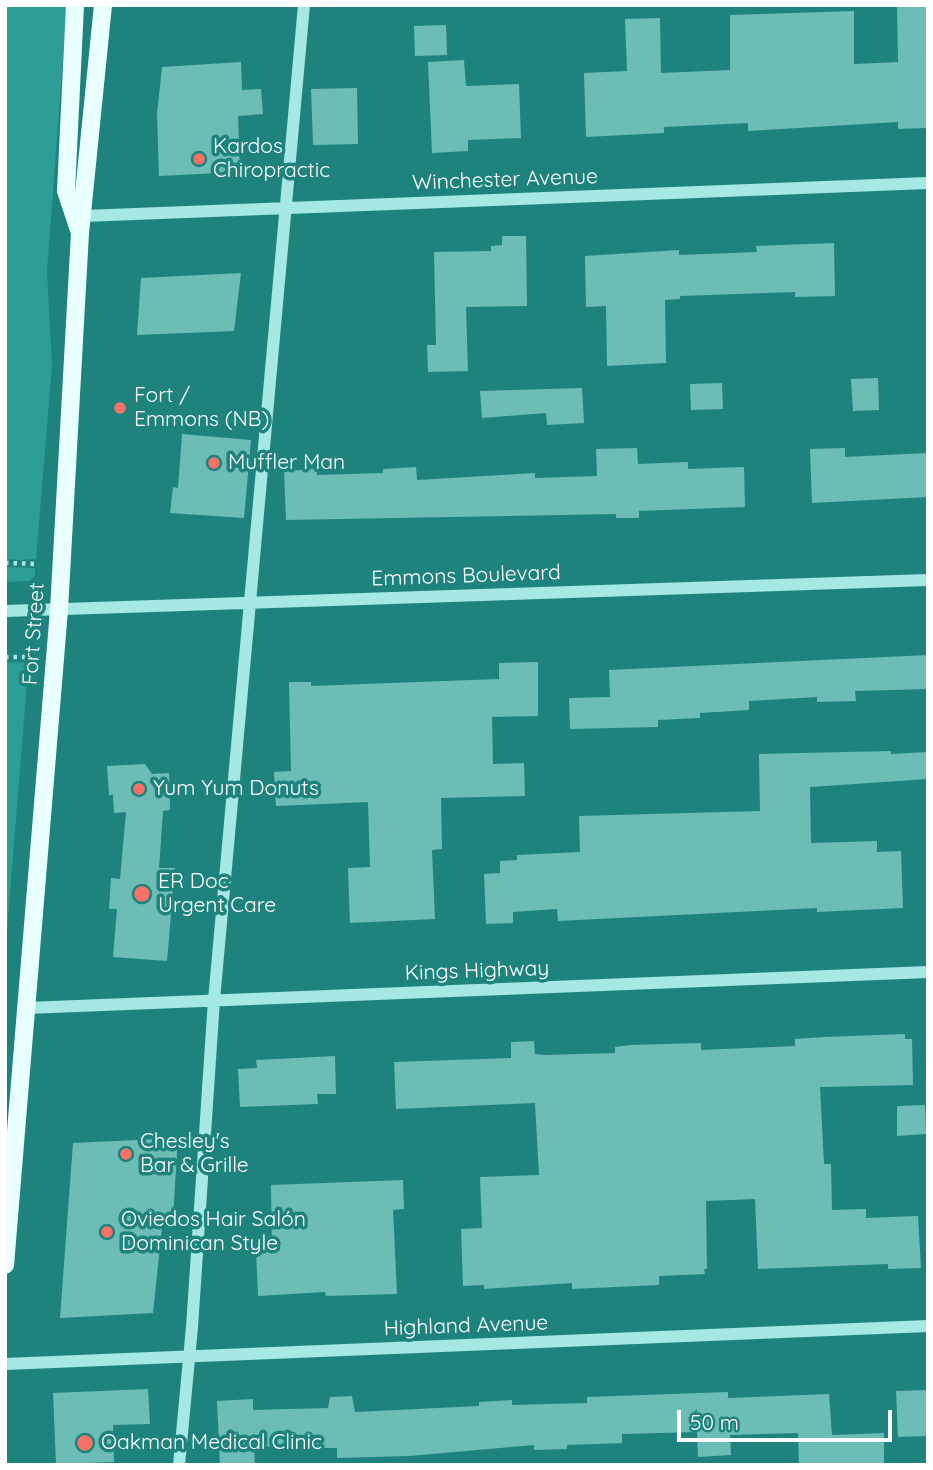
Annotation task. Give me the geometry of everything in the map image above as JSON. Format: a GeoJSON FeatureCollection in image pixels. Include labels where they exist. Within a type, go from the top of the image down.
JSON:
{"type":"FeatureCollection","features":[{"type":"Feature","properties":{"kind":"main road"},"geometry":{"type":"LineString","coordinates":[[75,5],[65,191],[82,225]]}},
{"type":"Feature","properties":{"kind":"main road","name":"Fort Street"},"geometry":{"type":"LineString","coordinates":[[5,1265],[8,1185],[27,1008],[59,610],[82,225],[103,5]]}},
{"type":"Feature","properties":{"kind":"street"},"geometry":{"type":"LineString","coordinates":[[179,1465],[214,1000],[304,5]]}},
{"type":"Feature","properties":{"kind":"street","name":"Winchester Avenue"},"geometry":{"type":"LineString","coordinates":[[82,225],[285,207],[928,183]]}},
{"type":"Feature","properties":{"kind":"street","name":"Emmons Boulevard"},"geometry":{"type":"LineString","coordinates":[[5,611],[928,580]]}},
{"type":"Feature","properties":{"kind":"street","name":"Kings Highway"},"geometry":{"type":"LineString","coordinates":[[27,1008],[928,972]]}},
{"type":"Feature","properties":{"kind":"street","name":"Highland Avenue"},"geometry":{"type":"LineString","coordinates":[[5,1364],[928,1326]]}},
{"type":"Feature","properties":{"kind":"path"},"geometry":{"type":"LineString","coordinates":[[5,563],[38,564]]}},
{"type":"Feature","properties":{"kind":"path"},"geometry":{"type":"LineString","coordinates":[[5,657],[26,657]]}},
{"type":"Feature","properties":{"kind":"green space"},"geometry":{"type":"Polygon","coordinates":[[[5,5],[67,5],[47,271],[52,366],[36,559],[21,560],[5,559],[5,5]]]}},
{"type":"Feature","properties":{"kind":"green space"},"geometry":{"type":"Polygon","coordinates":[[[5,567],[35,568],[35,576],[29,581],[5,582],[5,567]]]}},
{"type":"Feature","properties":{"kind":"green space"},"geometry":{"type":"Polygon","coordinates":[[[5,662],[26,663],[28,670],[5,955],[5,662]]]}},
{"type":"Feature","properties":{"kind":"building"},"geometry":{"type":"Polygon","coordinates":[[[928,5],[927,128],[898,129],[898,122],[748,131],[748,123],[664,127],[664,133],[586,137],[584,73],[627,71],[625,19],[660,18],[661,73],[730,70],[730,15],[854,11],[854,64],[898,62],[897,6],[928,5]]]}},
{"type":"Feature","properties":{"kind":"building"},"geometry":{"type":"Polygon","coordinates":[[[446,25],[447,55],[415,56],[414,26],[446,25]]]}},
{"type":"Feature","properties":{"kind":"building"},"geometry":{"type":"Polygon","coordinates":[[[464,60],[466,86],[519,84],[521,138],[468,140],[468,151],[432,153],[428,62],[464,60]]]}},
{"type":"Feature","properties":{"kind":"building"},"geometry":{"type":"Polygon","coordinates":[[[241,62],[242,90],[261,89],[263,114],[238,116],[240,172],[159,176],[157,114],[162,67],[241,62]]]}},
{"type":"Feature","properties":{"kind":"building"},"geometry":{"type":"Polygon","coordinates":[[[357,88],[358,144],[313,145],[311,89],[357,88]]]}},
{"type":"Feature","properties":{"kind":"building"},"geometry":{"type":"Polygon","coordinates":[[[502,236],[526,236],[527,306],[466,307],[468,371],[428,372],[427,345],[436,345],[434,252],[491,251],[491,246],[502,245],[502,236]]]}},
{"type":"Feature","properties":{"kind":"building"},"geometry":{"type":"Polygon","coordinates":[[[834,243],[835,296],[795,297],[795,292],[680,296],[680,299],[665,300],[666,363],[607,366],[606,306],[586,307],[585,256],[679,250],[679,255],[757,252],[756,246],[834,243]]]}},
{"type":"Feature","properties":{"kind":"building"},"geometry":{"type":"Polygon","coordinates":[[[241,273],[234,331],[137,335],[141,278],[241,273]]]}},
{"type":"Feature","properties":{"kind":"building"},"geometry":{"type":"Polygon","coordinates":[[[878,378],[879,410],[853,411],[851,379],[878,378]]]}},
{"type":"Feature","properties":{"kind":"building"},"geometry":{"type":"Polygon","coordinates":[[[722,383],[723,409],[691,410],[690,384],[722,383]]]}},
{"type":"Feature","properties":{"kind":"building"},"geometry":{"type":"Polygon","coordinates":[[[582,388],[584,423],[547,425],[546,413],[482,418],[480,391],[582,388]]]}},
{"type":"Feature","properties":{"kind":"building","name":"Muffler Man"},"geometry":{"type":"Polygon","coordinates":[[[182,434],[251,440],[244,518],[170,513],[173,487],[178,488],[182,434]]]}},
{"type":"Feature","properties":{"kind":"building"},"geometry":{"type":"Polygon","coordinates":[[[637,448],[638,464],[688,462],[688,469],[744,467],[745,507],[639,511],[639,518],[616,518],[616,514],[286,520],[284,471],[317,469],[317,475],[383,473],[383,469],[416,467],[417,480],[535,473],[535,478],[597,476],[596,449],[637,448]]]}},
{"type":"Feature","properties":{"kind":"building"},"geometry":{"type":"Polygon","coordinates":[[[845,448],[845,457],[928,453],[928,497],[812,503],[810,449],[845,448]]]}},
{"type":"Feature","properties":{"kind":"building"},"geometry":{"type":"Polygon","coordinates":[[[928,655],[928,689],[855,691],[856,701],[817,702],[817,697],[749,701],[749,710],[700,713],[700,718],[658,720],[658,727],[570,729],[569,698],[610,697],[609,670],[928,655]]]}},
{"type":"Feature","properties":{"kind":"building"},"geometry":{"type":"Polygon","coordinates":[[[538,662],[538,716],[492,717],[493,764],[524,763],[525,796],[441,798],[442,849],[432,850],[435,919],[350,923],[348,868],[370,867],[368,802],[276,806],[274,772],[291,771],[289,682],[311,682],[311,686],[499,679],[499,663],[538,662]]]}},
{"type":"Feature","properties":{"kind":"building"},"geometry":{"type":"Polygon","coordinates":[[[891,751],[891,754],[928,752],[928,779],[810,787],[811,843],[877,841],[877,852],[901,851],[903,908],[817,912],[817,908],[558,921],[557,909],[513,912],[513,923],[486,924],[484,874],[500,873],[500,861],[517,860],[517,855],[580,852],[579,816],[760,811],[759,754],[891,751]]]}},
{"type":"Feature","properties":{"kind":"building","name":"ER Doc Urgent Care"},"geometry":{"type":"Polygon","coordinates":[[[145,764],[152,774],[169,773],[170,810],[163,811],[159,868],[175,868],[167,961],[113,957],[117,909],[109,909],[111,878],[120,879],[126,812],[114,813],[113,795],[109,795],[107,766],[145,764]]]}},
{"type":"Feature","properties":{"kind":"building"},"geometry":{"type":"Polygon","coordinates":[[[905,1034],[905,1039],[912,1039],[913,1085],[820,1087],[824,1164],[831,1164],[832,1210],[866,1209],[866,1218],[918,1216],[921,1268],[888,1269],[888,1264],[758,1269],[755,1199],[706,1201],[705,1274],[659,1276],[659,1285],[572,1289],[572,1283],[484,1289],[484,1285],[463,1286],[461,1229],[482,1228],[480,1177],[539,1175],[535,1103],[396,1109],[394,1062],[511,1058],[511,1042],[534,1041],[535,1054],[545,1055],[615,1053],[615,1047],[630,1045],[701,1043],[701,1050],[795,1046],[795,1039],[905,1034]]]}},
{"type":"Feature","properties":{"kind":"building"},"geometry":{"type":"Polygon","coordinates":[[[335,1056],[336,1094],[317,1094],[318,1104],[240,1107],[238,1069],[257,1068],[256,1060],[335,1056]]]}},
{"type":"Feature","properties":{"kind":"building"},"geometry":{"type":"Polygon","coordinates":[[[925,1105],[926,1134],[897,1136],[897,1106],[925,1105]]]}},
{"type":"Feature","properties":{"kind":"building"},"geometry":{"type":"Polygon","coordinates":[[[178,1138],[173,1217],[163,1218],[153,1313],[60,1318],[73,1143],[178,1138]]]}},
{"type":"Feature","properties":{"kind":"building"},"geometry":{"type":"Polygon","coordinates":[[[403,1180],[404,1209],[393,1210],[397,1294],[326,1296],[325,1292],[258,1296],[256,1250],[272,1249],[271,1185],[403,1180]]]}},
{"type":"Feature","properties":{"kind":"building","name":"Oakman Medical Clinic"},"geometry":{"type":"Polygon","coordinates":[[[148,1389],[150,1424],[113,1425],[114,1462],[56,1464],[53,1393],[148,1389]]]}},
{"type":"Feature","properties":{"kind":"building"},"geometry":{"type":"Polygon","coordinates":[[[928,1390],[928,1436],[898,1437],[896,1391],[928,1390]]]}},
{"type":"Feature","properties":{"kind":"building"},"geometry":{"type":"Polygon","coordinates":[[[728,1392],[728,1398],[829,1394],[832,1435],[884,1433],[884,1465],[799,1465],[798,1433],[730,1435],[731,1455],[698,1457],[697,1432],[622,1434],[622,1443],[567,1445],[567,1449],[534,1450],[534,1445],[409,1456],[337,1458],[337,1448],[323,1448],[323,1445],[254,1447],[255,1465],[220,1465],[217,1401],[253,1399],[253,1410],[328,1408],[330,1397],[352,1396],[355,1412],[479,1406],[479,1402],[512,1400],[512,1405],[587,1403],[587,1397],[728,1392]]]}},
{"type":"Feature","properties":{"kind":"place","name":"Kardos Chiropractic"},"geometry":{"type":"Point","coordinates":[199,159]}},
{"type":"Feature","properties":{"kind":"place","name":"Fort / Emmons (NB)"},"geometry":{"type":"Point","coordinates":[120,408]}},
{"type":"Feature","properties":{"kind":"place","name":"Muffler Man"},"geometry":{"type":"Point","coordinates":[214,463]}},
{"type":"Feature","properties":{"kind":"place","name":"Yum Yum Donuts"},"geometry":{"type":"Point","coordinates":[139,789]}},
{"type":"Feature","properties":{"kind":"place","name":"ER Doc Urgent Care"},"geometry":{"type":"Point","coordinates":[142,894]}},
{"type":"Feature","properties":{"kind":"place","name":"Chesley's Bar & Grille"},"geometry":{"type":"Point","coordinates":[126,1154]}},
{"type":"Feature","properties":{"kind":"place","name":"Oviedos Hair Salón Dominican Style"},"geometry":{"type":"Point","coordinates":[107,1232]}},
{"type":"Feature","properties":{"kind":"place","name":"Oakman Medical Clinic"},"geometry":{"type":"Point","coordinates":[85,1443]}}]}
